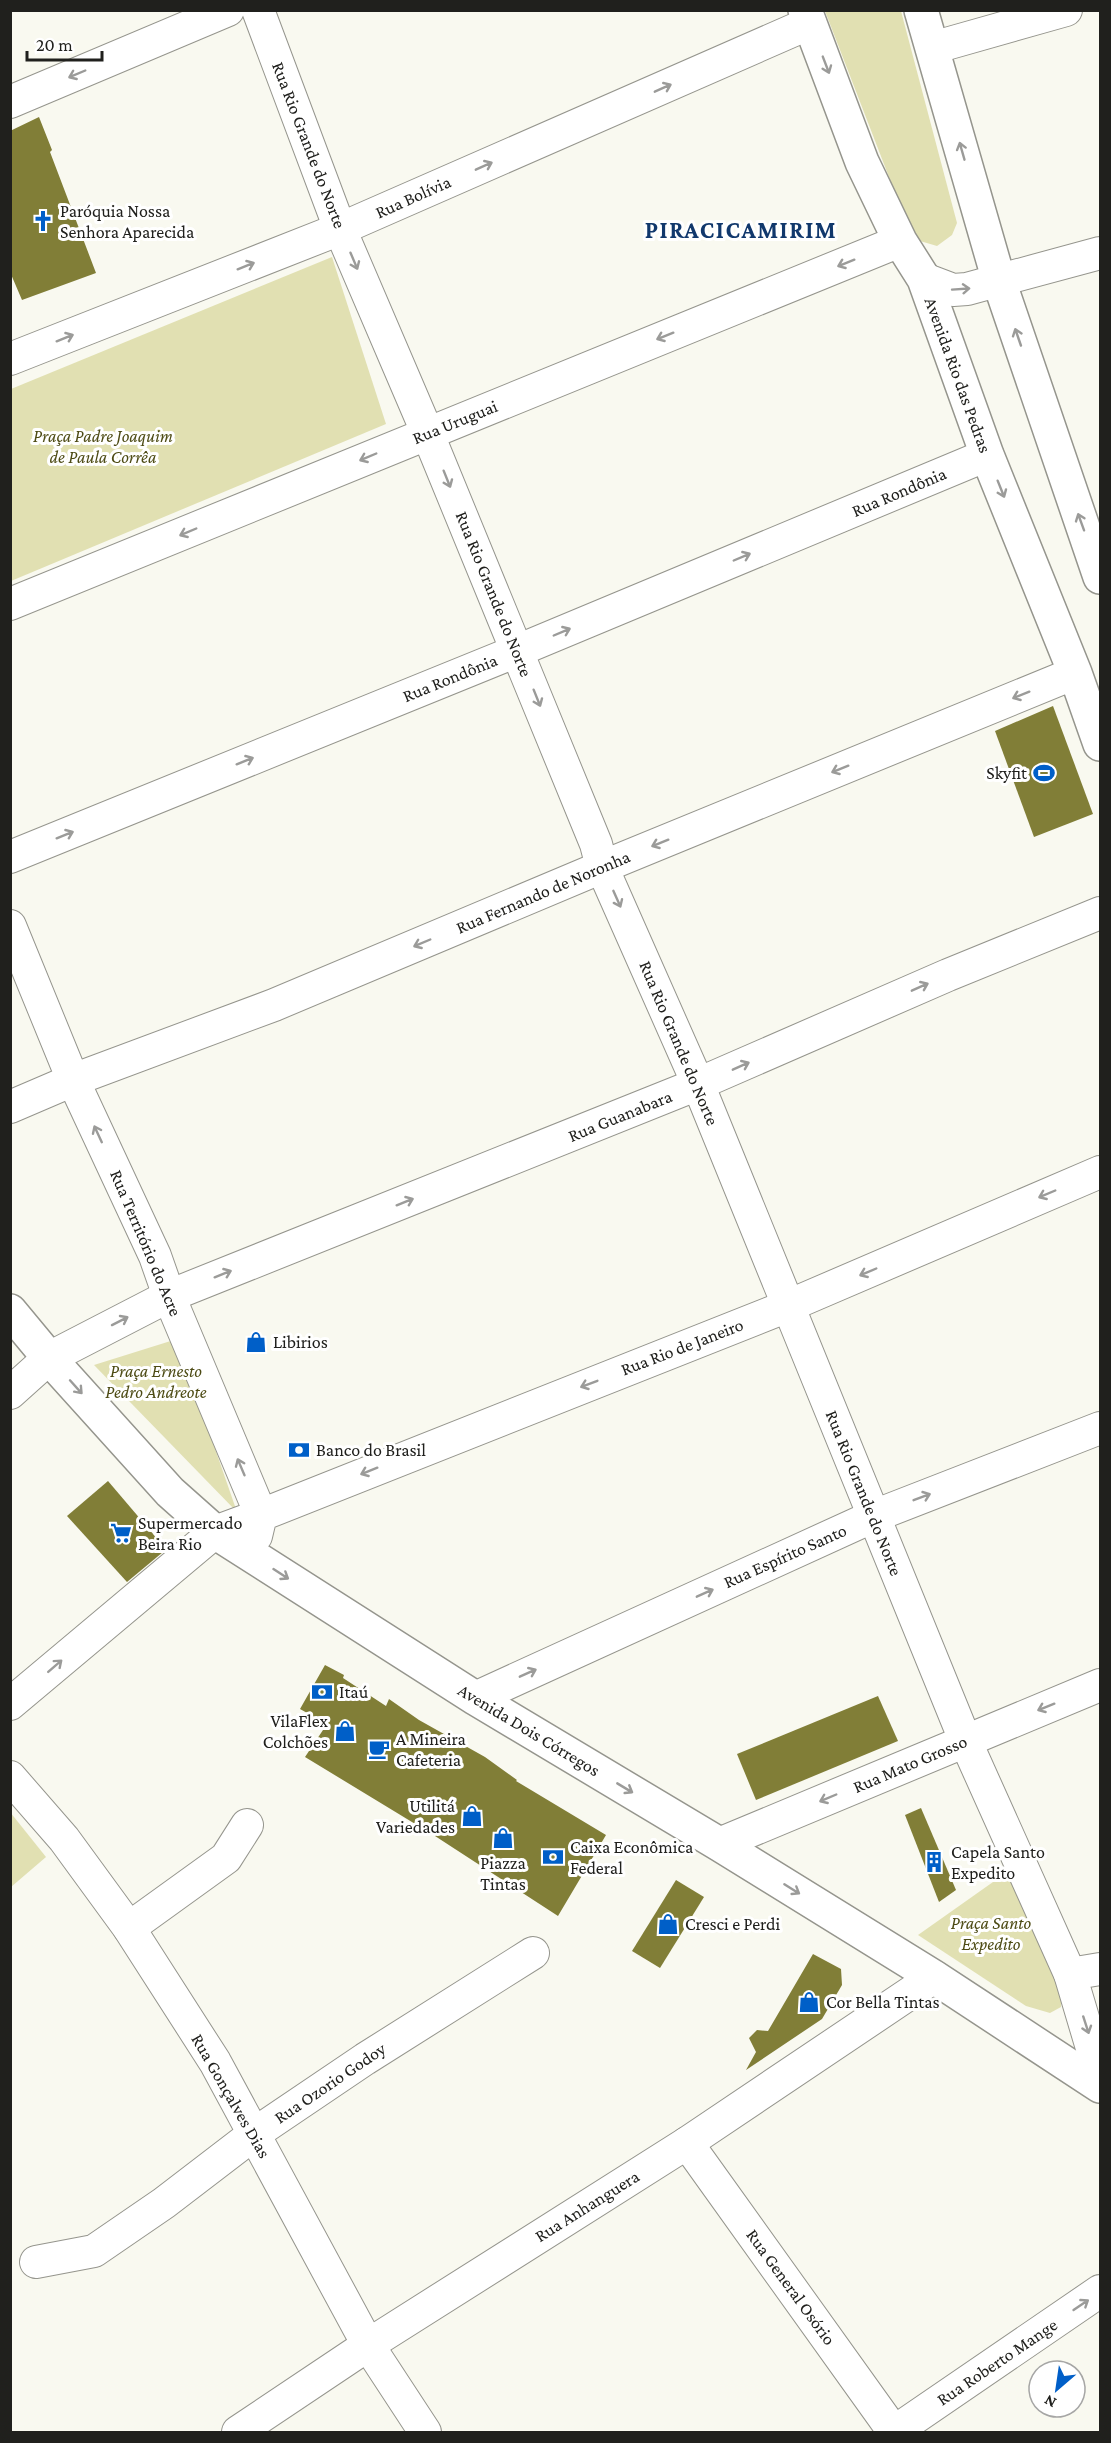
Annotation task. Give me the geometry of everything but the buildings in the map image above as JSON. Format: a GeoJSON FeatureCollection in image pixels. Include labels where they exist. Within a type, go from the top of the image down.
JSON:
{"type":"FeatureCollection","features":[{"type":"Feature","properties":{"kind":"main road"},"geometry":{"type":"LineString","coordinates":[[921,10],[999,281],[1101,577]]}},
{"type":"Feature","properties":{"kind":"main road","name":"Avenida Rio das Pedras"},"geometry":{"type":"LineString","coordinates":[[808,17],[862,162],[900,241],[924,279],[987,455],[1075,673],[1101,744]]}},
{"type":"Feature","properties":{"kind":"main road","name":"Avenida Dois Córregos"},"geometry":{"type":"LineString","coordinates":[[10,1311],[49,1358],[170,1492],[215,1532],[475,1698],[719,1844],[934,1977],[1101,2086]]}},
{"type":"Feature","properties":{"kind":"street"},"geometry":{"type":"LineString","coordinates":[[10,102],[228,10]]}},
{"type":"Feature","properties":{"kind":"street","name":"Rua Rio Grande do Norte"},"geometry":{"type":"LineString","coordinates":[[258,10],[340,229],[517,651],[596,844],[602,867],[698,1084],[965,1740],[1085,1972],[1101,2075]]}},
{"type":"Feature","properties":{"kind":"street"},"geometry":{"type":"LineString","coordinates":[[932,48],[1066,10]]}},
{"type":"Feature","properties":{"kind":"street","name":"Rua Bolívia"},"geometry":{"type":"LineString","coordinates":[[10,359],[340,229],[808,17]]}},
{"type":"Feature","properties":{"kind":"street","name":"Rua Uruguai"},"geometry":{"type":"LineString","coordinates":[[10,604],[900,241]]}},
{"type":"Feature","properties":{"kind":"street"},"geometry":{"type":"LineString","coordinates":[[924,279],[953,290],[999,281],[1101,253]]}},
{"type":"Feature","properties":{"kind":"street","name":"Rua Rondônia"},"geometry":{"type":"LineString","coordinates":[[10,857],[517,651],[987,455]]}},
{"type":"Feature","properties":{"kind":"street","name":"Rua Fernando de Noronha"},"geometry":{"type":"LineString","coordinates":[[10,1107],[73,1080],[274,1005],[602,867],[1075,673]]}},
{"type":"Feature","properties":{"kind":"street","name":"Rua Guanabara"},"geometry":{"type":"LineString","coordinates":[[10,1393],[49,1358],[169,1296],[698,1084],[948,975],[1101,913]]}},
{"type":"Feature","properties":{"kind":"street","name":"Rua Território do Acre"},"geometry":{"type":"LineString","coordinates":[[10,927],[73,1080],[155,1256],[169,1296],[261,1515]]}},
{"type":"Feature","properties":{"kind":"street","name":"Rua Rio de Janeiro"},"geometry":{"type":"LineString","coordinates":[[261,1515],[788,1306],[1101,1172]]}},
{"type":"Feature","properties":{"kind":"street","name":"Rua Espírito Santo"},"geometry":{"type":"LineString","coordinates":[[475,1698],[874,1516],[1101,1428]]}},
{"type":"Feature","properties":{"kind":"street"},"geometry":{"type":"LineString","coordinates":[[10,1704],[215,1532],[261,1515]]}},
{"type":"Feature","properties":{"kind":"street"},"geometry":{"type":"LineString","coordinates":[[250,1554],[261,1515]]}},
{"type":"Feature","properties":{"kind":"street","name":"Rua Mato Grosso"},"geometry":{"type":"LineString","coordinates":[[719,1844],[1101,1684]]}},
{"type":"Feature","properties":{"kind":"street","name":"Rua Gonçalves Dias"},"geometry":{"type":"LineString","coordinates":[[10,1777],[64,1839],[129,1928],[214,2062],[368,2344],[425,2433]]}},
{"type":"Feature","properties":{"kind":"street"},"geometry":{"type":"LineString","coordinates":[[129,1928],[226,1858],[247,1825]]}},
{"type":"Feature","properties":{"kind":"street","name":"Rua Ozorio Godoy"},"geometry":{"type":"LineString","coordinates":[[36,2262],[94,2251],[164,2203],[254,2134],[364,2059],[533,1953]]}},
{"type":"Feature","properties":{"kind":"street","name":"Rua Anhanguera"},"geometry":{"type":"LineString","coordinates":[[238,2433],[368,2344],[687,2143],[934,1977]]}},
{"type":"Feature","properties":{"kind":"street","name":"Rua General Osório"},"geometry":{"type":"LineString","coordinates":[[687,2143],[894,2432]]}},
{"type":"Feature","properties":{"kind":"street","name":"Rua Roberto Mange"},"geometry":{"type":"LineString","coordinates":[[894,2432],[1101,2292]]}},
{"type":"Feature","properties":{"kind":"green space"},"geometry":{"type":"Polygon","coordinates":[[[825,11],[901,11],[957,223],[952,235],[937,246],[920,241],[904,216],[825,11]]]}},
{"type":"Feature","properties":{"kind":"green space","name":"Praça Padre Joaquim de Paula Corrêa"},"geometry":{"type":"Polygon","coordinates":[[[332,257],[386,424],[11,581],[11,389],[332,257]]]}},
{"type":"Feature","properties":{"kind":"green space","name":"Praça Ernesto Pedro Andreote"},"geometry":{"type":"Polygon","coordinates":[[[177,1339],[237,1512],[94,1365],[177,1339]]]}},
{"type":"Feature","properties":{"kind":"green space"},"geometry":{"type":"Polygon","coordinates":[[[10,1812],[46,1857],[11,1887],[10,1887],[10,1812]]]}},
{"type":"Feature","properties":{"kind":"green space","name":"Praça Santo Expedito"},"geometry":{"type":"Polygon","coordinates":[[[1010,1870],[1061,1991],[1061,2007],[1050,2013],[1026,2006],[918,1935],[1010,1870]]]}},
{"type":"Feature","properties":{"kind":"place","name":"Paróquia Nossa Senhora Aparecida"},"geometry":{"type":"Point","coordinates":[43,221]}},
{"type":"Feature","properties":{"kind":"place","name":"Skyfit"},"geometry":{"type":"Point","coordinates":[1044,773]}},
{"type":"Feature","properties":{"kind":"place","name":"Libirios"},"geometry":{"type":"Point","coordinates":[256,1342]}},
{"type":"Feature","properties":{"kind":"place","name":"Banco do Brasil"},"geometry":{"type":"Point","coordinates":[299,1450]}},
{"type":"Feature","properties":{"kind":"place","name":"Supermercado Beira Rio"},"geometry":{"type":"Point","coordinates":[121,1533]}},
{"type":"Feature","properties":{"kind":"place","name":"Itaú"},"geometry":{"type":"Point","coordinates":[322,1692]}},
{"type":"Feature","properties":{"kind":"place","name":"VilaFlex Colchões"},"geometry":{"type":"Point","coordinates":[345,1731]}},
{"type":"Feature","properties":{"kind":"place","name":"A Mineira Cafeteria"},"geometry":{"type":"Point","coordinates":[379,1749]}},
{"type":"Feature","properties":{"kind":"place","name":"Utilitá Variedades"},"geometry":{"type":"Point","coordinates":[472,1816]}},
{"type":"Feature","properties":{"kind":"place","name":"Piazza Tintas"},"geometry":{"type":"Point","coordinates":[503,1838]}},
{"type":"Feature","properties":{"kind":"place","name":"Caixa Econômica Federal"},"geometry":{"type":"Point","coordinates":[553,1857]}},
{"type":"Feature","properties":{"kind":"place","name":"Capela Santo Expedito"},"geometry":{"type":"Point","coordinates":[934,1862]}},
{"type":"Feature","properties":{"kind":"place","name":"Cresci e Perdi"},"geometry":{"type":"Point","coordinates":[668,1924]}},
{"type":"Feature","properties":{"kind":"place","name":"Cor Bella Tintas"},"geometry":{"type":"Point","coordinates":[809,2002]}},
{"type":"Feature","properties":{"kind":"district","name":"PIRACICAMIRIM"},"geometry":{"type":"Point","coordinates":[741,229]}}]}
